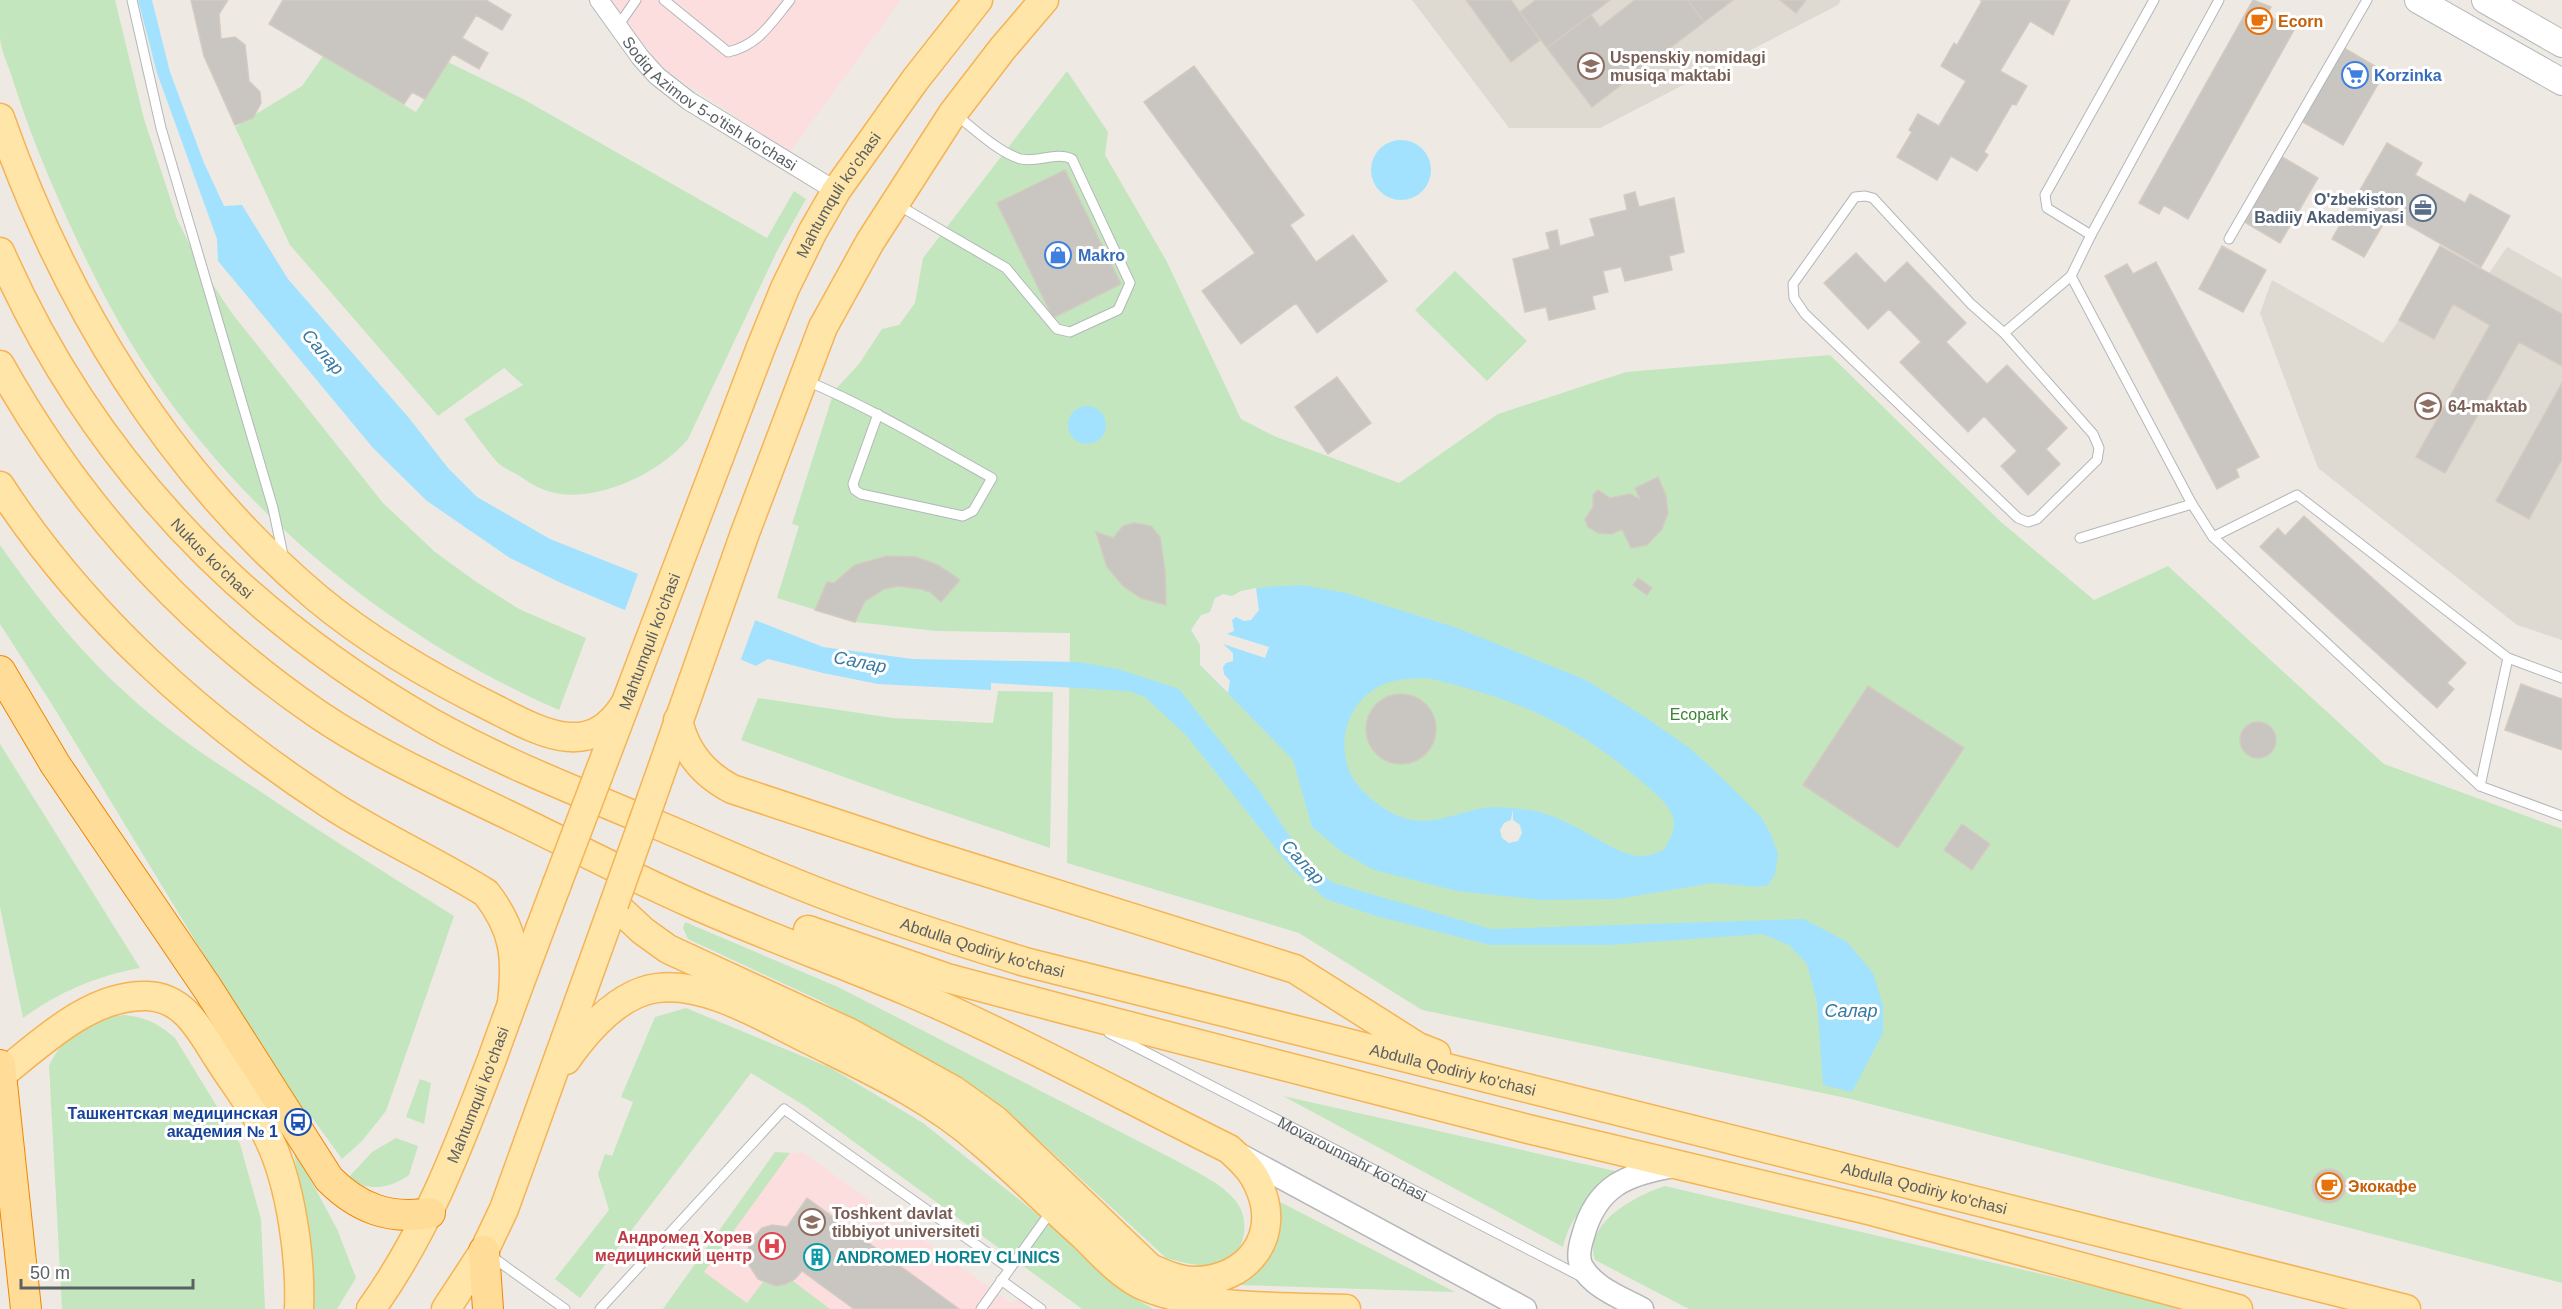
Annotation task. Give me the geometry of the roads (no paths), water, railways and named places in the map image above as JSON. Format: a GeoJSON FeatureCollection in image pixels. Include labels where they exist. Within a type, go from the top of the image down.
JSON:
{"type":"FeatureCollection","features":[{"type":"Feature","properties":{"kind":"highway"},"geometry":{"type":"LineString","coordinates":[[0,671],[55,764],[208,989],[328,1179],[349,1198],[374,1211],[402,1216],[430,1213]]}},
{"type":"Feature","properties":{"kind":"highway"},"geometry":{"type":"LineString","coordinates":[[0,1072],[26,1309]]}},
{"type":"Feature","properties":{"kind":"highway"},"geometry":{"type":"LineString","coordinates":[[484,1251],[488,1309]]}},
{"type":"Feature","properties":{"kind":"main road","name":"Mahtumquli ko'chasi"},"geometry":{"type":"LineString","coordinates":[[371,1309],[391,1282],[430,1213],[466,1127],[696,515],[785,288],[836,191],[915,80],[978,0]]}},
{"type":"Feature","properties":{"kind":"main road"},"geometry":{"type":"LineString","coordinates":[[446,1309],[484,1251],[519,1173],[744,533],[802,379],[838,299],[893,203],[953,113],[1003,48],[1044,0]]}},
{"type":"Feature","properties":{"kind":"main road"},"geometry":{"type":"LineString","coordinates":[[2418,0],[2562,82]]}},
{"type":"Feature","properties":{"kind":"main road"},"geometry":{"type":"LineString","coordinates":[[2485,0],[2562,44]]}},
{"type":"Feature","properties":{"kind":"main road"},"geometry":{"type":"LineString","coordinates":[[0,118],[44,227],[75,290],[125,378],[158,428],[203,484],[286,570],[317,598],[379,644],[456,689],[546,733],[566,738],[586,736],[608,725],[618,716],[625,704]]}},
{"type":"Feature","properties":{"kind":"main road","name":"Nukus ko'chasi"},"geometry":{"type":"LineString","coordinates":[[0,252],[36,326],[69,386],[127,466],[194,542],[267,609],[347,670],[433,723],[521,768]]}},
{"type":"Feature","properties":{"kind":"main road"},"geometry":{"type":"LineString","coordinates":[[0,365],[45,441],[102,517],[162,584],[240,655],[321,716],[411,768],[693,904],[881,980],[991,1030],[1229,1149],[1249,1170],[1263,1196],[1267,1223],[1258,1249],[1236,1271],[1221,1277],[1192,1281],[1164,1275],[1150,1268],[995,1120],[953,1090],[850,1033],[668,949],[643,931],[614,904]]}},
{"type":"Feature","properties":{"kind":"main road"},"geometry":{"type":"LineString","coordinates":[[0,486],[55,563],[102,617],[209,716],[269,763],[330,805],[486,893],[502,913],[512,940],[515,971],[512,1003]]}},
{"type":"Feature","properties":{"kind":"main road"},"geometry":{"type":"LineString","coordinates":[[678,720],[684,741],[695,760],[711,777],[732,789],[922,852],[1295,969],[1418,1047],[1489,1079]]}},
{"type":"Feature","properties":{"kind":"main road","name":"Abdulla Qodiriy ko'chasi"},"geometry":{"type":"LineString","coordinates":[[521,768],[850,904],[1025,962],[2406,1309]]}},
{"type":"Feature","properties":{"kind":"main road"},"geometry":{"type":"LineString","coordinates":[[504,812],[835,940],[947,978],[1505,1123],[1872,1211],[2238,1309]]}},
{"type":"Feature","properties":{"kind":"main road"},"geometry":{"type":"LineString","coordinates":[[551,1081],[578,1043],[602,1017],[628,999],[654,988],[692,989],[747,1009],[916,1094],[962,1125],[1114,1264],[1140,1284],[1169,1297],[1211,1306],[1346,1309]]}},
{"type":"Feature","properties":{"kind":"main road"},"geometry":{"type":"LineString","coordinates":[[0,1072],[59,1030],[104,1004],[130,997],[149,996],[163,998],[181,1007],[200,1029],[264,1129],[274,1152],[290,1213],[297,1267],[299,1309]]}},
{"type":"Feature","properties":{"kind":"street","name":"Sodiq Azimov 5-o'tish ko'chasi"},"geometry":{"type":"LineString","coordinates":[[599,0],[639,57],[657,76],[689,101],[836,191]]}},
{"type":"Feature","properties":{"kind":"street"},"geometry":{"type":"LineString","coordinates":[[1229,1149],[1525,1309]]}},
{"type":"Feature","properties":{"kind":"street"},"geometry":{"type":"LineString","coordinates":[[1605,1289],[1582,1267],[1579,1258],[1583,1234],[1592,1211],[1607,1191],[1628,1177],[1644,1171],[1683,1165]]}},
{"type":"Feature","properties":{"kind":"street","name":"Movarounnahr ko'chasi"},"geometry":{"type":"LineString","coordinates":[[1605,1289],[1642,1309]]}},
{"type":"Feature","properties":{"kind":"lane"},"geometry":{"type":"LineString","coordinates":[[132,0],[161,128],[206,288],[273,508],[286,570]]}},
{"type":"Feature","properties":{"kind":"lane"},"geometry":{"type":"LineString","coordinates":[[618,26],[636,0]]}},
{"type":"Feature","properties":{"kind":"lane"},"geometry":{"type":"LineString","coordinates":[[664,0],[728,52],[745,48],[760,37],[790,0]]}},
{"type":"Feature","properties":{"kind":"lane"},"geometry":{"type":"LineString","coordinates":[[2091,235],[2047,208],[2045,195],[2154,0]]}},
{"type":"Feature","properties":{"kind":"lane"},"geometry":{"type":"LineString","coordinates":[[2004,333],[2071,276],[2219,0]]}},
{"type":"Feature","properties":{"kind":"lane"},"geometry":{"type":"LineString","coordinates":[[2229,239],[2367,0]]}},
{"type":"Feature","properties":{"kind":"lane"},"geometry":{"type":"LineString","coordinates":[[893,203],[1006,268],[1057,329],[1070,332],[1119,310],[1130,283],[1072,159],[1064,156],[1023,160],[1005,152],[953,113]]}},
{"type":"Feature","properties":{"kind":"lane"},"geometry":{"type":"LineString","coordinates":[[1865,196],[1873,198],[1971,304],[2004,333],[2093,434],[2099,448],[2097,460],[2037,519],[2028,522],[2018,518],[1804,314],[1794,298],[1793,284],[1855,197],[1865,196]]}},
{"type":"Feature","properties":{"kind":"lane"},"geometry":{"type":"LineString","coordinates":[[2071,276],[2192,504],[2213,537],[2480,786],[2562,816]]}},
{"type":"Feature","properties":{"kind":"lane"},"geometry":{"type":"LineString","coordinates":[[802,379],[834,391],[878,414],[992,478],[972,511],[963,516],[861,494],[855,490],[853,484],[878,414]]}},
{"type":"Feature","properties":{"kind":"lane"},"geometry":{"type":"LineString","coordinates":[[2213,537],[2297,495],[2508,658],[2562,678]]}},
{"type":"Feature","properties":{"kind":"lane"},"geometry":{"type":"LineString","coordinates":[[2080,538],[2192,504]]}},
{"type":"Feature","properties":{"kind":"lane"},"geometry":{"type":"LineString","coordinates":[[2480,786],[2508,658]]}},
{"type":"Feature","properties":{"kind":"lane","name":"Movarounnahr ko'chasi"},"geometry":{"type":"LineString","coordinates":[[1063,1009],[1605,1289]]}},
{"type":"Feature","properties":{"kind":"lane"},"geometry":{"type":"LineString","coordinates":[[600,1309],[784,1109],[1009,1268]]}},
{"type":"Feature","properties":{"kind":"lane"},"geometry":{"type":"LineString","coordinates":[[981,1309],[1053,1208]]}},
{"type":"Feature","properties":{"kind":"lane"},"geometry":{"type":"LineString","coordinates":[[484,1251],[565,1309]]}},
{"type":"Feature","properties":{"kind":"lane"},"geometry":{"type":"LineString","coordinates":[[1001,1280],[1041,1309]]}},
{"type":"Feature","properties":{"kind":"water","name":"Салар"},"geometry":{"type":"Polygon","coordinates":[[[138,0],[152,0],[170,72],[204,163],[224,206],[242,205],[288,279],[409,418],[448,468],[477,497],[550,539],[823,647],[913,659],[1078,662],[1118,669],[1179,689],[1261,793],[1304,858],[1333,883],[1491,929],[1804,919],[1847,942],[1873,973],[1883,1006],[1883,1033],[1852,1092],[1823,1085],[1817,1002],[1807,964],[1789,945],[1762,934],[1608,945],[1490,945],[1376,916],[1326,899],[1293,870],[1187,736],[1145,697],[1129,691],[991,683],[991,690],[878,684],[768,659],[756,666],[561,583],[510,558],[427,501],[373,448],[218,261],[217,239],[157,73],[138,0]]]}},
{"type":"Feature","properties":{"kind":"water"},"geometry":{"type":"Polygon","coordinates":[[[1401,140],[1422,149],[1431,170],[1422,191],[1401,200],[1380,191],[1371,170],[1380,149],[1401,140]]]}},
{"type":"Feature","properties":{"kind":"water"},"geometry":{"type":"Polygon","coordinates":[[[1087,406],[1100,412],[1106,425],[1100,438],[1087,444],[1074,438],[1068,425],[1074,412],[1087,406]]]}},
{"type":"Feature","properties":{"kind":"water"},"geometry":{"type":"Polygon","coordinates":[[[1302,585],[1346,593],[1460,629],[1586,680],[1688,747],[1761,817],[1778,854],[1775,874],[1768,885],[1759,887],[1712,883],[1617,899],[1542,900],[1457,891],[1374,870],[1342,852],[1312,827],[1293,760],[1200,665],[1200,645],[1191,630],[1201,615],[1210,612],[1215,598],[1223,594],[1232,596],[1257,588],[1302,585]],[[1427,678],[1397,680],[1374,689],[1354,709],[1345,735],[1347,763],[1356,783],[1375,802],[1392,813],[1416,821],[1439,819],[1490,807],[1530,810],[1562,820],[1626,853],[1645,856],[1664,850],[1674,827],[1670,811],[1656,794],[1616,760],[1541,715],[1488,694],[1427,678]]]}},
{"type":"Feature","properties":{"kind":"place","name":"Ecorn"},"geometry":{"type":"Point","coordinates":[2259,21]}},
{"type":"Feature","properties":{"kind":"place","name":"Uspenskiy nomidagi musiqa maktabi"},"geometry":{"type":"Point","coordinates":[1591,66]}},
{"type":"Feature","properties":{"kind":"place","name":"Korzinka"},"geometry":{"type":"Point","coordinates":[2355,75]}},
{"type":"Feature","properties":{"kind":"place","name":"O'zbekiston Badiiy Akademiyasi"},"geometry":{"type":"Point","coordinates":[2423,208]}},
{"type":"Feature","properties":{"kind":"place","name":"Makro"},"geometry":{"type":"Point","coordinates":[1058,255]}},
{"type":"Feature","properties":{"kind":"place","name":"64-maktab"},"geometry":{"type":"Point","coordinates":[2428,406]}},
{"type":"Feature","properties":{"kind":"place","name":"Ташкентская медицинская академия № 1"},"geometry":{"type":"Point","coordinates":[298,1122]}},
{"type":"Feature","properties":{"kind":"place","name":"Экокафе"},"geometry":{"type":"Point","coordinates":[2329,1186]}},
{"type":"Feature","properties":{"kind":"place","name":"Toshkent davlat tibbiyot universiteti"},"geometry":{"type":"Point","coordinates":[812,1222]}},
{"type":"Feature","properties":{"kind":"place","name":"Андромед Хорев медицинский центр"},"geometry":{"type":"Point","coordinates":[772,1246]}},
{"type":"Feature","properties":{"kind":"place","name":"ANDROMED HOREV CLINICS"},"geometry":{"type":"Point","coordinates":[817,1257]}},
{"type":"Feature","properties":{"kind":"park label","name":"Ecopark"},"geometry":{"type":"Point","coordinates":[1699,714]}}]}
